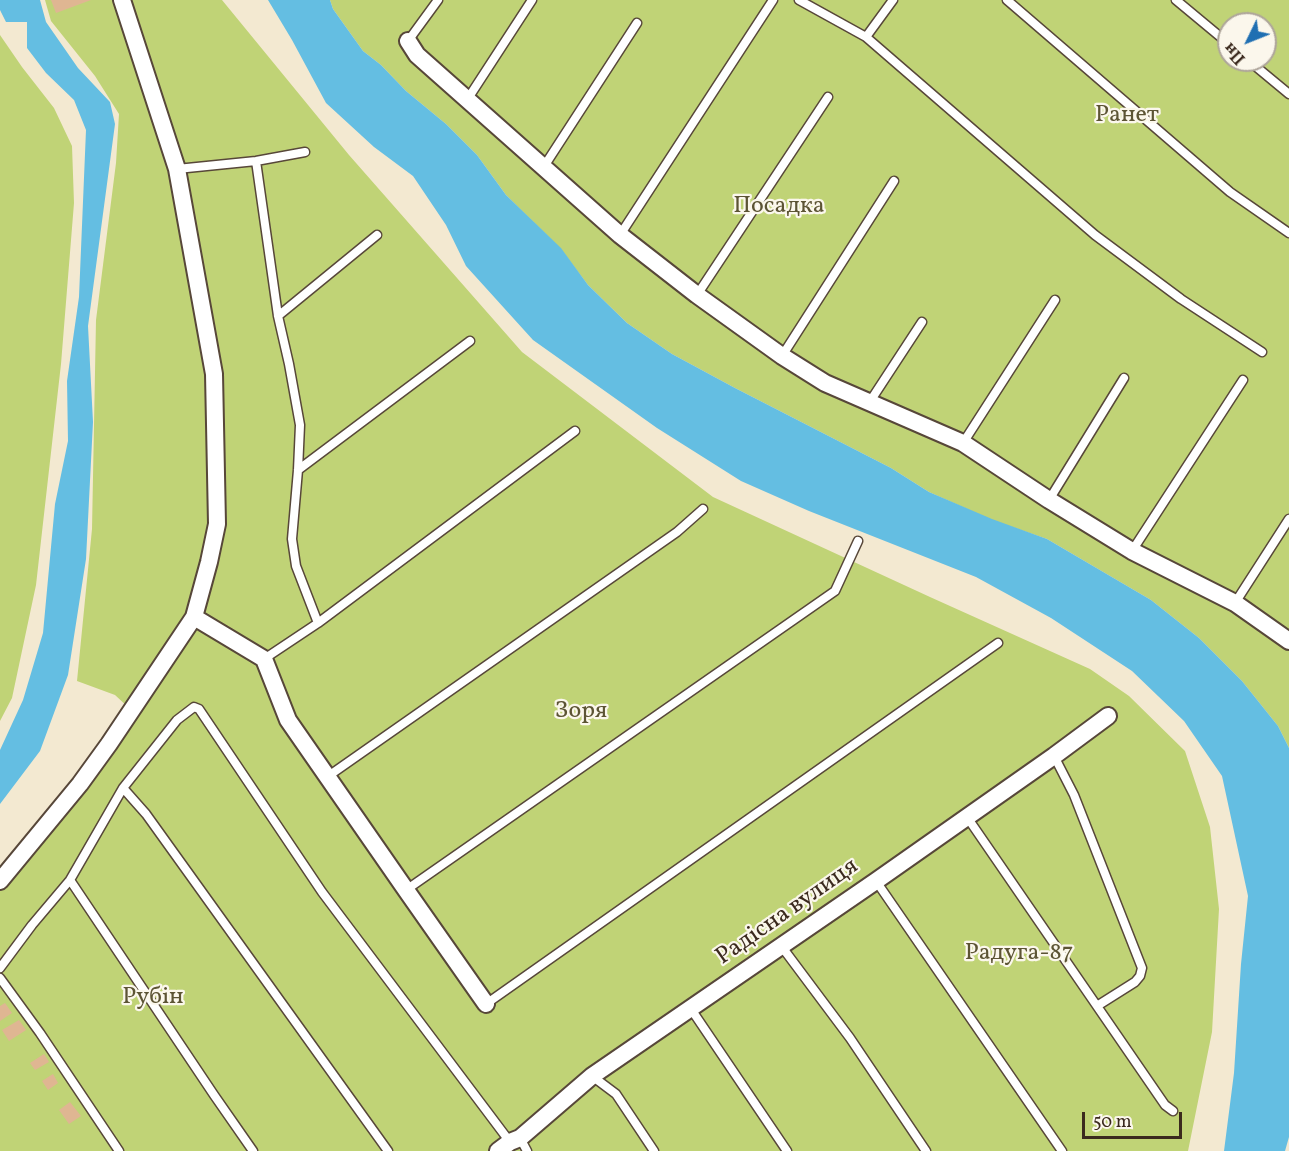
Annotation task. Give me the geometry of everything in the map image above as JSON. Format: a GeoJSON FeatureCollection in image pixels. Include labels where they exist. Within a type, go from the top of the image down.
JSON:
{"type":"FeatureCollection","features":[{"type":"Feature","properties":{"kind":"street"},"geometry":{"type":"LineString","coordinates":[[0,881],[80,784],[194,617],[217,524],[214,374],[177,169],[122,0]]}},
{"type":"Feature","properties":{"kind":"street"},"geometry":{"type":"LineString","coordinates":[[408,41],[417,55],[620,235],[697,295],[782,356],[825,383],[963,443],[1049,500],[1132,550],[1235,603],[1289,641]]}},
{"type":"Feature","properties":{"kind":"street"},"geometry":{"type":"LineString","coordinates":[[194,617],[264,658],[288,720],[486,1004]]}},
{"type":"Feature","properties":{"kind":"street","name":"Радісна вулиця"},"geometry":{"type":"LineString","coordinates":[[514,1146],[592,1076],[782,947],[1108,716]]}},
{"type":"Feature","properties":{"kind":"lane"},"geometry":{"type":"LineString","coordinates":[[408,41],[438,0]]}},
{"type":"Feature","properties":{"kind":"lane"},"geometry":{"type":"LineString","coordinates":[[467,100],[532,0]]}},
{"type":"Feature","properties":{"kind":"lane"},"geometry":{"type":"LineString","coordinates":[[620,235],[773,0]]}},
{"type":"Feature","properties":{"kind":"lane"},"geometry":{"type":"LineString","coordinates":[[799,0],[866,37],[1095,235],[1181,299],[1262,352]]}},
{"type":"Feature","properties":{"kind":"lane"},"geometry":{"type":"LineString","coordinates":[[866,37],[893,0]]}},
{"type":"Feature","properties":{"kind":"lane"},"geometry":{"type":"LineString","coordinates":[[1007,0],[1230,192],[1289,233]]}},
{"type":"Feature","properties":{"kind":"lane"},"geometry":{"type":"LineString","coordinates":[[1176,0],[1217,34]]}},
{"type":"Feature","properties":{"kind":"lane"},"geometry":{"type":"LineString","coordinates":[[543,168],[637,23]]}},
{"type":"Feature","properties":{"kind":"lane"},"geometry":{"type":"LineString","coordinates":[[1262,72],[1289,94]]}},
{"type":"Feature","properties":{"kind":"lane"},"geometry":{"type":"LineString","coordinates":[[697,295],[828,97]]}},
{"type":"Feature","properties":{"kind":"lane"},"geometry":{"type":"LineString","coordinates":[[177,169],[256,161],[305,152]]}},
{"type":"Feature","properties":{"kind":"lane"},"geometry":{"type":"LineString","coordinates":[[256,161],[278,316],[300,425],[292,539],[296,566],[318,623]]}},
{"type":"Feature","properties":{"kind":"lane"},"geometry":{"type":"LineString","coordinates":[[782,356],[894,181]]}},
{"type":"Feature","properties":{"kind":"lane"},"geometry":{"type":"LineString","coordinates":[[278,316],[378,235]]}},
{"type":"Feature","properties":{"kind":"lane"},"geometry":{"type":"LineString","coordinates":[[963,443],[1055,300]]}},
{"type":"Feature","properties":{"kind":"lane"},"geometry":{"type":"LineString","coordinates":[[869,403],[922,322]]}},
{"type":"Feature","properties":{"kind":"lane"},"geometry":{"type":"LineString","coordinates":[[298,470],[470,341]]}},
{"type":"Feature","properties":{"kind":"lane"},"geometry":{"type":"LineString","coordinates":[[1049,500],[1124,378]]}},
{"type":"Feature","properties":{"kind":"lane"},"geometry":{"type":"LineString","coordinates":[[1132,550],[1243,380]]}},
{"type":"Feature","properties":{"kind":"lane"},"geometry":{"type":"LineString","coordinates":[[264,658],[318,623],[575,431]]}},
{"type":"Feature","properties":{"kind":"lane"},"geometry":{"type":"LineString","coordinates":[[327,777],[678,532],[704,509]]}},
{"type":"Feature","properties":{"kind":"lane"},"geometry":{"type":"LineString","coordinates":[[1235,603],[1289,519]]}},
{"type":"Feature","properties":{"kind":"lane"},"geometry":{"type":"LineString","coordinates":[[406,890],[835,591],[858,541]]}},
{"type":"Feature","properties":{"kind":"lane"},"geometry":{"type":"LineString","coordinates":[[486,1004],[998,643]]}},
{"type":"Feature","properties":{"kind":"lane"},"geometry":{"type":"LineString","coordinates":[[0,968],[70,880],[123,788],[177,720],[194,707],[199,709],[321,892],[514,1146]]}},
{"type":"Feature","properties":{"kind":"lane"},"geometry":{"type":"LineString","coordinates":[[1054,756],[1074,795],[1142,968],[1135,982],[1097,1006]]}},
{"type":"Feature","properties":{"kind":"lane"},"geometry":{"type":"LineString","coordinates":[[123,788],[153,824],[388,1151]]}},
{"type":"Feature","properties":{"kind":"lane"},"geometry":{"type":"LineString","coordinates":[[967,817],[1165,1105],[1173,1111]]}},
{"type":"Feature","properties":{"kind":"lane"},"geometry":{"type":"LineString","coordinates":[[70,880],[253,1151]]}},
{"type":"Feature","properties":{"kind":"lane"},"geometry":{"type":"LineString","coordinates":[[876,881],[1062,1151]]}},
{"type":"Feature","properties":{"kind":"lane"},"geometry":{"type":"LineString","coordinates":[[782,947],[850,1038],[926,1151]]}},
{"type":"Feature","properties":{"kind":"lane"},"geometry":{"type":"LineString","coordinates":[[0,978],[119,1151]]}},
{"type":"Feature","properties":{"kind":"lane"},"geometry":{"type":"LineString","coordinates":[[691,1009],[787,1151]]}},
{"type":"Feature","properties":{"kind":"lane"},"geometry":{"type":"LineString","coordinates":[[592,1076],[616,1094],[654,1151]]}},
{"type":"Feature","properties":{"kind":"green space"},"geometry":{"type":"Polygon","coordinates":[[[45,0],[222,0],[349,155],[522,352],[713,497],[1090,669],[1129,696],[1185,751],[1210,827],[1219,909],[1212,1032],[1188,1151],[0,1151],[0,874],[129,708],[115,695],[77,681],[92,529],[96,320],[116,163],[119,114],[95,76],[51,21],[45,0]]]}},
{"type":"Feature","properties":{"kind":"green space","name":"Посадка"},"geometry":{"type":"Polygon","coordinates":[[[330,0],[1289,0],[1289,748],[1278,726],[1242,681],[1199,638],[1151,600],[1047,539],[992,520],[929,492],[891,468],[672,354],[627,323],[588,285],[560,248],[506,195],[477,155],[446,124],[363,51],[333,9],[330,0]]]}},
{"type":"Feature","properties":{"kind":"green space"},"geometry":{"type":"Polygon","coordinates":[[[0,35],[54,108],[72,146],[74,203],[61,364],[36,585],[12,698],[0,721],[0,35]]]}},
{"type":"Feature","properties":{"kind":"water"},"geometry":{"type":"Polygon","coordinates":[[[0,0],[40,0],[46,22],[78,68],[110,102],[115,124],[88,326],[93,422],[86,559],[68,675],[40,751],[0,804],[0,750],[23,700],[43,633],[55,504],[68,441],[67,381],[79,297],[86,130],[74,100],[46,73],[27,48],[27,22],[6,22],[0,10],[0,0]]]}},
{"type":"Feature","properties":{"kind":"water"},"geometry":{"type":"Polygon","coordinates":[[[268,0],[330,0],[333,9],[363,51],[446,124],[477,155],[506,195],[561,248],[588,285],[627,323],[672,354],[891,468],[929,492],[1047,539],[1151,600],[1199,638],[1242,681],[1278,726],[1289,748],[1289,1137],[1285,1151],[1224,1151],[1234,1073],[1248,896],[1222,776],[1184,721],[1132,671],[1051,618],[976,577],[809,511],[741,481],[657,428],[533,340],[466,266],[446,225],[413,176],[374,147],[326,103],[268,0]]]}},
{"type":"Feature","properties":{"kind":"building"},"geometry":{"type":"Polygon","coordinates":[[[51,0],[91,0],[56,13],[51,0]]]}},
{"type":"Feature","properties":{"kind":"building"},"geometry":{"type":"Polygon","coordinates":[[[5,1003],[12,1013],[0,1021],[0,1006],[5,1003]]]}},
{"type":"Feature","properties":{"kind":"building"},"geometry":{"type":"Polygon","coordinates":[[[19,1020],[26,1030],[9,1041],[2,1030],[19,1020]]]}},
{"type":"Feature","properties":{"kind":"building"},"geometry":{"type":"Polygon","coordinates":[[[44,1054],[49,1062],[35,1070],[30,1063],[44,1054]]]}},
{"type":"Feature","properties":{"kind":"building"},"geometry":{"type":"Polygon","coordinates":[[[53,1074],[58,1083],[48,1090],[42,1081],[53,1074]]]}},
{"type":"Feature","properties":{"kind":"building"},"geometry":{"type":"Polygon","coordinates":[[[70,1102],[81,1116],[69,1124],[59,1110],[70,1102]]]}},
{"type":"Feature","properties":{"kind":"park label","name":"Ранет"},"geometry":{"type":"Point","coordinates":[1127,117]}},
{"type":"Feature","properties":{"kind":"park label","name":"Зоря"},"geometry":{"type":"Point","coordinates":[581,713]}},
{"type":"Feature","properties":{"kind":"park label","name":"Радуга-87"},"geometry":{"type":"Point","coordinates":[1019,955]}},
{"type":"Feature","properties":{"kind":"park label","name":"Рубін"},"geometry":{"type":"Point","coordinates":[153,999]}}]}
